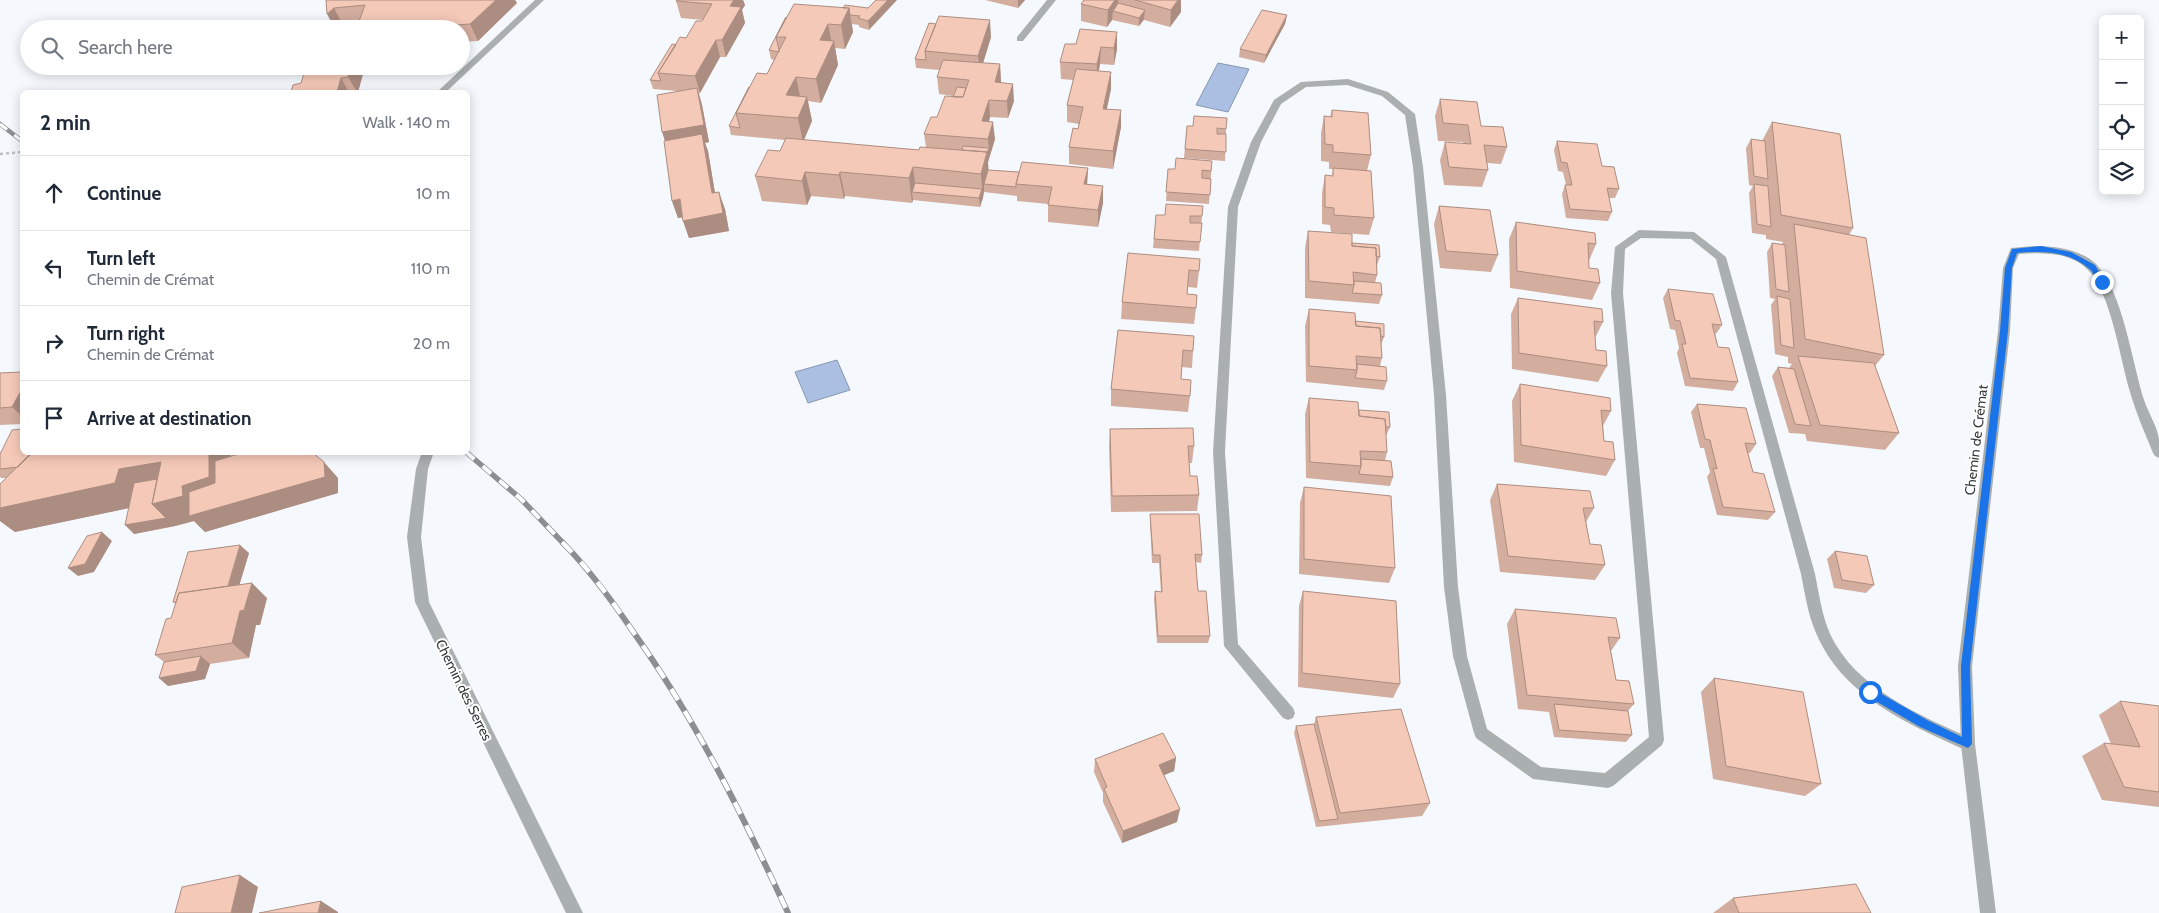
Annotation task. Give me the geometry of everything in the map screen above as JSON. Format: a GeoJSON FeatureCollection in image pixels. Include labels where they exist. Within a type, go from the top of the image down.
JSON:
{"type":"FeatureCollection","features":[{"type":"Feature","properties":{"kind":"street"},"geometry":{"type":"LineString","coordinates":[[470,64],[540,0]]}},
{"type":"Feature","properties":{"kind":"street"},"geometry":{"type":"LineString","coordinates":[[1020,40],[1052,0]]}},
{"type":"Feature","properties":{"kind":"street"},"geometry":{"type":"LineString","coordinates":[[442,90],[458,75]]}},
{"type":"Feature","properties":{"kind":"street"},"geometry":{"type":"LineString","coordinates":[[1288,713],[1231,646],[1219,452],[1233,207],[1256,142],[1277,102],[1304,84],[1348,82],[1384,94],[1410,114],[1418,167],[1440,395],[1451,587],[1460,656],[1481,733],[1538,774],[1608,781],[1657,740],[1617,293],[1620,247],[1639,234],[1694,236],[1721,257],[1803,556],[1817,614],[1826,640],[1841,663],[1870,692],[1924,724],[1968,744]]}},
{"type":"Feature","properties":{"kind":"street","name":"Chemin de Crémat"},"geometry":{"type":"LineString","coordinates":[[1988,913],[1968,744],[1965,666],[2004,331],[2008,268],[2015,251],[2041,248],[2068,254],[2092,267],[2102,282],[2113,309],[2136,393],[2159,453]]}},
{"type":"Feature","properties":{"kind":"street","name":"Chemin des Serres"},"geometry":{"type":"LineString","coordinates":[[427,455],[422,469],[414,537],[422,602],[575,913]]}},
{"type":"Feature","properties":{"kind":"path"},"geometry":{"type":"LineString","coordinates":[[0,154],[20,152]]}},
{"type":"Feature","properties":{"kind":"water"},"geometry":{"type":"Polygon","coordinates":[[[1218,63],[1249,69],[1228,112],[1196,105],[1218,63]]]}},
{"type":"Feature","properties":{"kind":"water"},"geometry":{"type":"Polygon","coordinates":[[[837,360],[850,390],[808,403],[795,372],[837,360]]]}},
{"type":"Feature","properties":{"kind":"building"},"geometry":{"type":"Polygon","coordinates":[[[326,0],[496,0],[470,24],[470,20],[359,20],[365,5],[334,8],[327,14],[326,0]]]}},
{"type":"Feature","properties":{"kind":"building"},"geometry":{"type":"Polygon","coordinates":[[[677,0],[734,0],[730,6],[741,7],[722,40],[716,40],[695,76],[658,73],[680,37],[686,38],[696,21],[702,21],[712,4],[677,0]]]}},
{"type":"Feature","properties":{"kind":"building"},"geometry":{"type":"Polygon","coordinates":[[[876,0],[888,0],[868,21],[858,18],[860,16],[850,15],[849,8],[843,8],[845,5],[868,8],[876,0]]]}},
{"type":"Feature","properties":{"kind":"building"},"geometry":{"type":"Polygon","coordinates":[[[1084,0],[1115,0],[1108,10],[1081,4],[1084,0]]]}},
{"type":"Feature","properties":{"kind":"building"},"geometry":{"type":"Polygon","coordinates":[[[1135,0],[1178,0],[1171,10],[1135,0]]]}},
{"type":"Feature","properties":{"kind":"building"},"geometry":{"type":"Polygon","coordinates":[[[1118,3],[1145,10],[1139,18],[1113,11],[1118,3]]]}},
{"type":"Feature","properties":{"kind":"building"},"geometry":{"type":"Polygon","coordinates":[[[794,4],[849,8],[841,25],[828,24],[820,40],[834,41],[816,79],[796,77],[786,95],[807,97],[798,118],[736,113],[757,73],[767,74],[786,37],[776,37],[794,4]]]}},
{"type":"Feature","properties":{"kind":"building"},"geometry":{"type":"Polygon","coordinates":[[[1262,10],[1287,15],[1266,55],[1240,49],[1262,10]]]}},
{"type":"Feature","properties":{"kind":"building"},"geometry":{"type":"Polygon","coordinates":[[[939,16],[990,20],[978,56],[925,51],[939,16]]]}},
{"type":"Feature","properties":{"kind":"building"},"geometry":{"type":"Polygon","coordinates":[[[786,17],[776,37],[779,52],[769,50],[786,17]]]}},
{"type":"Feature","properties":{"kind":"building"},"geometry":{"type":"Polygon","coordinates":[[[929,23],[936,24],[925,51],[926,60],[915,59],[929,23]]]}},
{"type":"Feature","properties":{"kind":"building"},"geometry":{"type":"Polygon","coordinates":[[[1080,29],[1117,32],[1114,48],[1101,47],[1097,64],[1060,62],[1065,44],[1076,44],[1080,29]]]}},
{"type":"Feature","properties":{"kind":"building"},"geometry":{"type":"Polygon","coordinates":[[[672,44],[676,45],[658,73],[661,81],[650,80],[672,44]]]}},
{"type":"Feature","properties":{"kind":"building"},"geometry":{"type":"Polygon","coordinates":[[[943,60],[1000,64],[995,82],[1013,84],[1007,101],[989,100],[982,121],[993,122],[988,139],[924,134],[931,117],[937,117],[945,96],[963,97],[969,80],[937,77],[943,60]]]}},
{"type":"Feature","properties":{"kind":"building"},"geometry":{"type":"Polygon","coordinates":[[[1076,69],[1111,72],[1103,109],[1121,110],[1113,151],[1069,147],[1073,128],[1078,129],[1083,107],[1067,105],[1076,69]]]}},
{"type":"Feature","properties":{"kind":"building"},"geometry":{"type":"Polygon","coordinates":[[[304,75],[349,75],[348,77],[341,78],[338,90],[292,90],[293,85],[301,83],[304,75]]]}},
{"type":"Feature","properties":{"kind":"building"},"geometry":{"type":"Polygon","coordinates":[[[749,87],[736,113],[740,128],[729,126],[749,87]]]}},
{"type":"Feature","properties":{"kind":"building"},"geometry":{"type":"Polygon","coordinates":[[[957,87],[966,88],[963,97],[953,97],[957,87]]]}},
{"type":"Feature","properties":{"kind":"building"},"geometry":{"type":"Polygon","coordinates":[[[697,88],[704,125],[662,132],[657,95],[697,88]]]}},
{"type":"Feature","properties":{"kind":"building"},"geometry":{"type":"Polygon","coordinates":[[[1440,99],[1477,102],[1481,126],[1503,127],[1507,147],[1484,145],[1488,170],[1449,167],[1445,142],[1471,144],[1468,125],[1443,123],[1440,99]]]}},
{"type":"Feature","properties":{"kind":"building"},"geometry":{"type":"Polygon","coordinates":[[[1332,110],[1368,113],[1371,155],[1333,152],[1333,145],[1325,144],[1324,116],[1332,117],[1332,110]]]}},
{"type":"Feature","properties":{"kind":"building"},"geometry":{"type":"Polygon","coordinates":[[[1194,116],[1227,118],[1226,129],[1217,128],[1217,134],[1226,134],[1226,152],[1185,149],[1187,126],[1193,126],[1194,116]]]}},
{"type":"Feature","properties":{"kind":"building"},"geometry":{"type":"Polygon","coordinates":[[[1772,122],[1840,134],[1853,228],[1781,215],[1772,122]]]}},
{"type":"Feature","properties":{"kind":"building"},"geometry":{"type":"Polygon","coordinates":[[[702,134],[712,193],[719,192],[723,213],[683,221],[680,199],[672,201],[664,141],[702,134]]]}},
{"type":"Feature","properties":{"kind":"building"},"geometry":{"type":"Polygon","coordinates":[[[786,138],[919,150],[920,147],[987,152],[981,174],[913,167],[909,178],[840,172],[839,175],[805,172],[802,181],[755,176],[768,150],[780,151],[786,138]]]}},
{"type":"Feature","properties":{"kind":"building"},"geometry":{"type":"Polygon","coordinates":[[[1751,139],[1765,141],[1768,179],[1754,176],[1751,139]]]}},
{"type":"Feature","properties":{"kind":"building"},"geometry":{"type":"Polygon","coordinates":[[[1557,141],[1597,144],[1602,166],[1614,167],[1619,189],[1607,188],[1612,212],[1570,209],[1565,185],[1572,185],[1567,163],[1561,162],[1557,141]]]}},
{"type":"Feature","properties":{"kind":"building"},"geometry":{"type":"Polygon","coordinates":[[[963,146],[989,148],[987,153],[962,150],[963,146]]]}},
{"type":"Feature","properties":{"kind":"building"},"geometry":{"type":"Polygon","coordinates":[[[1176,158],[1212,161],[1211,171],[1202,170],[1202,178],[1211,179],[1210,195],[1166,192],[1168,169],[1175,169],[1176,158]]]}},
{"type":"Feature","properties":{"kind":"building"},"geometry":{"type":"Polygon","coordinates":[[[1022,162],[1088,168],[1084,184],[1103,186],[1098,210],[1048,205],[1052,187],[1016,184],[1022,162]]]}},
{"type":"Feature","properties":{"kind":"building"},"geometry":{"type":"Polygon","coordinates":[[[1333,168],[1371,171],[1374,218],[1334,215],[1334,208],[1325,207],[1325,175],[1333,176],[1333,168]]]}},
{"type":"Feature","properties":{"kind":"building"},"geometry":{"type":"Polygon","coordinates":[[[988,170],[1019,172],[1016,187],[984,184],[988,170]]]}},
{"type":"Feature","properties":{"kind":"building"},"geometry":{"type":"Polygon","coordinates":[[[915,183],[982,189],[979,198],[912,192],[915,183]]]}},
{"type":"Feature","properties":{"kind":"building"},"geometry":{"type":"Polygon","coordinates":[[[1754,184],[1768,186],[1771,227],[1757,224],[1754,184]]]}},
{"type":"Feature","properties":{"kind":"building"},"geometry":{"type":"Polygon","coordinates":[[[1166,204],[1203,206],[1202,216],[1190,216],[1190,223],[1202,223],[1200,242],[1154,239],[1156,215],[1165,215],[1166,204]]]}},
{"type":"Feature","properties":{"kind":"building"},"geometry":{"type":"Polygon","coordinates":[[[1439,206],[1490,210],[1498,255],[1446,251],[1439,206]]]}},
{"type":"Feature","properties":{"kind":"building"},"geometry":{"type":"Polygon","coordinates":[[[1516,222],[1595,233],[1596,244],[1588,243],[1589,268],[1598,269],[1600,283],[1517,271],[1516,222]]]}},
{"type":"Feature","properties":{"kind":"building"},"geometry":{"type":"Polygon","coordinates":[[[1794,224],[1866,238],[1884,355],[1805,339],[1794,224]]]}},
{"type":"Feature","properties":{"kind":"building"},"geometry":{"type":"Polygon","coordinates":[[[1308,231],[1352,234],[1352,246],[1376,248],[1377,275],[1353,272],[1354,285],[1309,281],[1308,231]]]}},
{"type":"Feature","properties":{"kind":"building"},"geometry":{"type":"Polygon","coordinates":[[[1352,243],[1379,245],[1380,257],[1376,256],[1376,248],[1352,246],[1352,243]]]}},
{"type":"Feature","properties":{"kind":"building"},"geometry":{"type":"Polygon","coordinates":[[[1772,243],[1785,245],[1789,292],[1776,289],[1772,243]]]}},
{"type":"Feature","properties":{"kind":"building"},"geometry":{"type":"Polygon","coordinates":[[[1128,253],[1200,259],[1199,271],[1189,270],[1187,294],[1197,295],[1196,308],[1122,302],[1128,253]]]}},
{"type":"Feature","properties":{"kind":"building"},"geometry":{"type":"Polygon","coordinates":[[[1354,281],[1381,283],[1382,295],[1352,293],[1354,281]]]}},
{"type":"Feature","properties":{"kind":"building"},"geometry":{"type":"Polygon","coordinates":[[[1668,289],[1713,294],[1722,325],[1712,324],[1718,347],[1729,348],[1738,382],[1690,378],[1682,344],[1686,344],[1680,321],[1675,320],[1668,289]]]}},
{"type":"Feature","properties":{"kind":"building"},"geometry":{"type":"Polygon","coordinates":[[[1777,296],[1790,299],[1794,348],[1781,345],[1777,296]]]}},
{"type":"Feature","properties":{"kind":"building"},"geometry":{"type":"Polygon","coordinates":[[[1518,298],[1602,309],[1603,322],[1594,321],[1596,350],[1606,351],[1607,366],[1519,353],[1518,298]]]}},
{"type":"Feature","properties":{"kind":"building"},"geometry":{"type":"Polygon","coordinates":[[[1309,309],[1355,313],[1356,326],[1380,328],[1382,358],[1356,356],[1357,370],[1309,366],[1309,309]]]}},
{"type":"Feature","properties":{"kind":"building"},"geometry":{"type":"Polygon","coordinates":[[[1355,321],[1384,324],[1384,337],[1381,336],[1380,328],[1356,326],[1355,321]]]}},
{"type":"Feature","properties":{"kind":"building"},"geometry":{"type":"Polygon","coordinates":[[[1118,330],[1194,336],[1193,351],[1183,350],[1181,379],[1191,380],[1190,396],[1111,389],[1118,330]]]}},
{"type":"Feature","properties":{"kind":"building"},"geometry":{"type":"Polygon","coordinates":[[[1798,356],[1874,363],[1899,433],[1820,425],[1798,356]]]}},
{"type":"Feature","properties":{"kind":"building"},"geometry":{"type":"Polygon","coordinates":[[[1357,364],[1386,367],[1387,381],[1355,378],[1357,364]]]}},
{"type":"Feature","properties":{"kind":"building"},"geometry":{"type":"Polygon","coordinates":[[[1778,367],[1794,369],[1811,426],[1795,424],[1778,367]]]}},
{"type":"Feature","properties":{"kind":"building"},"geometry":{"type":"Polygon","coordinates":[[[20,372],[20,393],[12,407],[0,408],[0,373],[20,372]]]}},
{"type":"Feature","properties":{"kind":"building"},"geometry":{"type":"Polygon","coordinates":[[[1520,384],[1610,398],[1611,411],[1601,410],[1604,441],[1613,442],[1615,460],[1521,445],[1520,384]]]}},
{"type":"Feature","properties":{"kind":"building"},"geometry":{"type":"Polygon","coordinates":[[[1309,398],[1358,402],[1359,416],[1385,419],[1387,452],[1360,451],[1361,466],[1310,462],[1309,398]]]}},
{"type":"Feature","properties":{"kind":"building"},"geometry":{"type":"Polygon","coordinates":[[[1697,404],[1746,408],[1756,444],[1745,443],[1753,472],[1764,474],[1775,512],[1723,507],[1713,468],[1717,469],[1710,440],[1705,439],[1697,404]]]}},
{"type":"Feature","properties":{"kind":"building"},"geometry":{"type":"Polygon","coordinates":[[[1359,410],[1389,412],[1390,427],[1386,427],[1385,419],[1359,416],[1359,410]]]}},
{"type":"Feature","properties":{"kind":"building"},"geometry":{"type":"Polygon","coordinates":[[[1193,428],[1194,446],[1188,446],[1190,476],[1197,476],[1199,495],[1112,496],[1110,429],[1193,428]]]}},
{"type":"Feature","properties":{"kind":"building"},"geometry":{"type":"Polygon","coordinates":[[[20,429],[20,455],[30,455],[18,467],[0,469],[0,454],[12,430],[20,429]]]}},
{"type":"Feature","properties":{"kind":"building"},"geometry":{"type":"Polygon","coordinates":[[[29,455],[209,455],[209,477],[182,486],[183,496],[152,504],[161,462],[119,469],[115,483],[0,508],[0,484],[29,455]]]}},
{"type":"Feature","properties":{"kind":"building"},"geometry":{"type":"Polygon","coordinates":[[[235,455],[316,455],[324,462],[325,477],[189,516],[189,492],[215,483],[215,461],[235,455]]]}},
{"type":"Feature","properties":{"kind":"building"},"geometry":{"type":"Polygon","coordinates":[[[1361,459],[1391,461],[1393,477],[1359,474],[1361,459]]]}},
{"type":"Feature","properties":{"kind":"building"},"geometry":{"type":"Polygon","coordinates":[[[157,479],[152,504],[166,518],[125,525],[134,483],[157,479]]]}},
{"type":"Feature","properties":{"kind":"building"},"geometry":{"type":"Polygon","coordinates":[[[1497,484],[1590,491],[1594,508],[1583,508],[1590,544],[1601,545],[1605,565],[1508,556],[1497,484]]]}},
{"type":"Feature","properties":{"kind":"building"},"geometry":{"type":"Polygon","coordinates":[[[1304,487],[1391,496],[1395,568],[1304,559],[1304,487]]]}},
{"type":"Feature","properties":{"kind":"building"},"geometry":{"type":"Polygon","coordinates":[[[1150,514],[1199,514],[1202,555],[1195,554],[1198,591],[1206,591],[1210,636],[1158,636],[1155,591],[1162,592],[1160,555],[1153,555],[1150,514]]]}},
{"type":"Feature","properties":{"kind":"building"},"geometry":{"type":"Polygon","coordinates":[[[102,532],[85,564],[68,568],[87,536],[102,532]]]}},
{"type":"Feature","properties":{"kind":"building"},"geometry":{"type":"Polygon","coordinates":[[[240,545],[228,586],[179,593],[176,602],[173,602],[188,552],[240,545]]]}},
{"type":"Feature","properties":{"kind":"building"},"geometry":{"type":"Polygon","coordinates":[[[1835,551],[1867,556],[1874,585],[1842,580],[1835,551]]]}},
{"type":"Feature","properties":{"kind":"building"},"geometry":{"type":"Polygon","coordinates":[[[252,583],[244,610],[240,611],[232,643],[155,655],[166,619],[171,618],[179,593],[252,583]]]}},
{"type":"Feature","properties":{"kind":"building"},"geometry":{"type":"Polygon","coordinates":[[[1303,591],[1396,601],[1400,684],[1302,673],[1303,591]]]}},
{"type":"Feature","properties":{"kind":"building"},"geometry":{"type":"Polygon","coordinates":[[[1515,609],[1616,618],[1620,638],[1608,637],[1616,680],[1629,681],[1634,704],[1527,695],[1515,609]]]}},
{"type":"Feature","properties":{"kind":"building"},"geometry":{"type":"Polygon","coordinates":[[[201,656],[196,671],[159,678],[164,662],[201,656]]]}},
{"type":"Feature","properties":{"kind":"building"},"geometry":{"type":"Polygon","coordinates":[[[1714,678],[1803,692],[1821,784],[1726,766],[1714,678]]]}},
{"type":"Feature","properties":{"kind":"building"},"geometry":{"type":"Polygon","coordinates":[[[2120,701],[2159,706],[2159,792],[2124,787],[2104,743],[2140,747],[2120,701]]]}},
{"type":"Feature","properties":{"kind":"building"},"geometry":{"type":"Polygon","coordinates":[[[1554,704],[1628,711],[1632,735],[1559,730],[1554,704]]]}},
{"type":"Feature","properties":{"kind":"building"},"geometry":{"type":"Polygon","coordinates":[[[1401,709],[1430,803],[1340,813],[1316,717],[1401,709]]]}},
{"type":"Feature","properties":{"kind":"building"},"geometry":{"type":"Polygon","coordinates":[[[1314,724],[1338,819],[1319,821],[1296,726],[1314,724]]]}},
{"type":"Feature","properties":{"kind":"building"},"geometry":{"type":"Polygon","coordinates":[[[1163,733],[1176,758],[1159,765],[1180,809],[1123,831],[1104,789],[1107,787],[1095,759],[1163,733]]]}},
{"type":"Feature","properties":{"kind":"building"},"geometry":{"type":"Polygon","coordinates":[[[240,875],[231,913],[175,913],[182,887],[240,875]]]}},
{"type":"Feature","properties":{"kind":"building"},"geometry":{"type":"Polygon","coordinates":[[[1856,884],[1871,913],[1739,913],[1733,898],[1856,884]]]}},
{"type":"Feature","properties":{"kind":"building"},"geometry":{"type":"Polygon","coordinates":[[[321,901],[318,913],[259,913],[321,901]]]}},
{"type":"Feature","properties":{"kind":"railway"},"geometry":{"type":"LineString","coordinates":[[0,124],[20,139]]}},
{"type":"Feature","properties":{"kind":"railway"},"geometry":{"type":"LineString","coordinates":[[470,455],[521,499],[564,544]]}},
{"type":"Feature","properties":{"kind":"railway"},"geometry":{"type":"LineString","coordinates":[[563,543],[583,564],[609,598],[657,666],[678,700],[736,805],[788,913]]}},
{"type":"Feature","properties":{"kind":"route"},"geometry":{"type":"LineString","coordinates":[[1870,692],[1924,724],[1968,744],[1965,666],[2004,331],[2008,268],[2015,251],[2041,248],[2068,254],[2092,267],[2102,282]]}}]}
